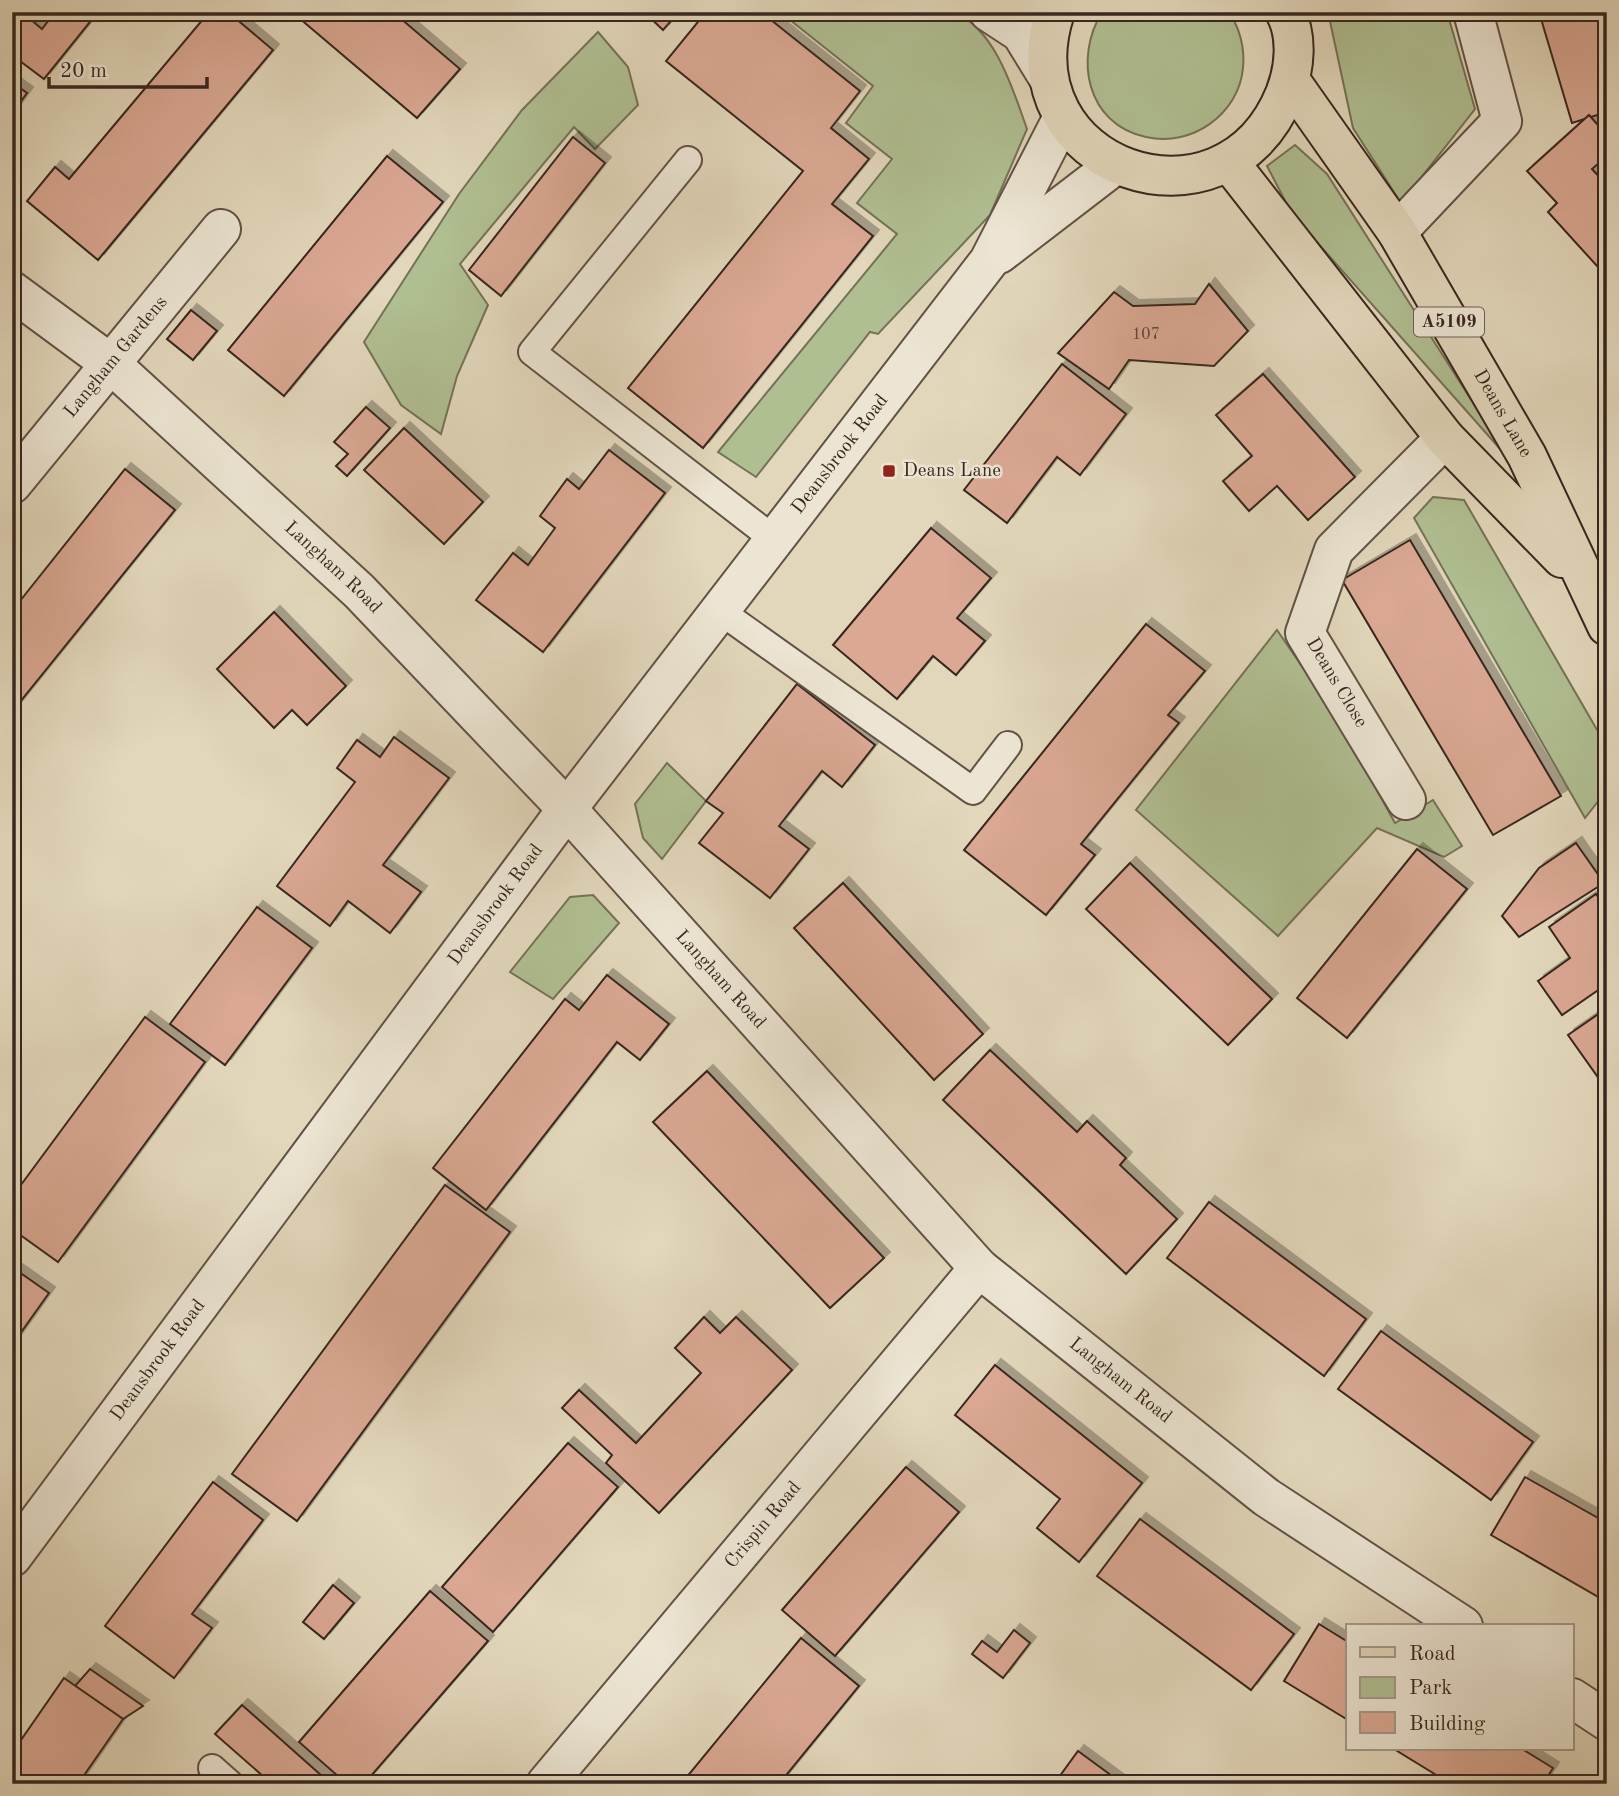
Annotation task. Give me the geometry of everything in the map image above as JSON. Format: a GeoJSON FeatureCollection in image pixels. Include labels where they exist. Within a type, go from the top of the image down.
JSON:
{"type":"FeatureCollection","features":[{"type":"Feature","properties":{"kind":"main road"},"geometry":{"type":"LineString","coordinates":[[1055,12],[1048,35],[1048,77],[1063,117],[1091,149],[1115,165],[1156,177],[1188,176],[1229,162],[1274,120],[1290,80],[1294,28],[1285,12]]}},
{"type":"Feature","properties":{"kind":"main road","name":"Deans Lane"},"geometry":{"type":"LineString","coordinates":[[1290,80],[1397,232],[1595,573],[1607,625]]}},
{"type":"Feature","properties":{"kind":"main road","name":"Deans Lane"},"geometry":{"type":"LineString","coordinates":[[1229,162],[1446,438],[1595,573]]}},
{"type":"Feature","properties":{"kind":"street"},"geometry":{"type":"LineString","coordinates":[[989,12],[1021,33],[1048,77]]}},
{"type":"Feature","properties":{"kind":"street"},"geometry":{"type":"LineString","coordinates":[[1397,232],[1502,121],[1473,12]]}},
{"type":"Feature","properties":{"kind":"street","name":"Deansbrook Road"},"geometry":{"type":"LineString","coordinates":[[12,1557],[567,809],[989,261],[1063,117]]}},
{"type":"Feature","properties":{"kind":"street","name":"Deansbrook Road"},"geometry":{"type":"LineString","coordinates":[[989,261],[1115,165]]}},
{"type":"Feature","properties":{"kind":"street","name":"Langham Gardens"},"geometry":{"type":"LineString","coordinates":[[12,484],[221,229]]}},
{"type":"Feature","properties":{"kind":"street","name":"Langham Road"},"geometry":{"type":"LineString","coordinates":[[12,291],[111,364],[359,592],[567,809],[979,1268],[1266,1497],[1460,1624]]}},
{"type":"Feature","properties":{"kind":"street","name":"Deans Close"},"geometry":{"type":"LineString","coordinates":[[1406,800],[1305,633],[1334,550],[1446,438]]}},
{"type":"Feature","properties":{"kind":"street","name":"Crispin Road"},"geometry":{"type":"LineString","coordinates":[[545,1784],[979,1268]]}},
{"type":"Feature","properties":{"kind":"street"},"geometry":{"type":"LineString","coordinates":[[1574,1699],[1607,1721]]}},
{"type":"Feature","properties":{"kind":"lane"},"geometry":{"type":"LineString","coordinates":[[688,160],[532,352],[775,540]]}},
{"type":"Feature","properties":{"kind":"lane"},"geometry":{"type":"LineString","coordinates":[[720,611],[974,791],[1009,745]]}},
{"type":"Feature","properties":{"kind":"green space"},"geometry":{"type":"Polygon","coordinates":[[[780,12],[954,12],[981,32],[992,47],[1009,80],[1027,129],[990,215],[878,334],[870,332],[756,477],[718,452],[897,234],[857,203],[892,159],[846,123],[873,86],[780,12]]]}},
{"type":"Feature","properties":{"kind":"green space"},"geometry":{"type":"Polygon","coordinates":[[[1102,12],[1228,12],[1239,31],[1243,54],[1240,85],[1232,100],[1210,124],[1180,137],[1146,137],[1126,130],[1098,104],[1091,87],[1089,49],[1093,30],[1102,12]]]}},
{"type":"Feature","properties":{"kind":"green space"},"geometry":{"type":"Polygon","coordinates":[[[1328,12],[1447,12],[1475,109],[1401,203],[1353,128],[1328,12]]]}},
{"type":"Feature","properties":{"kind":"green space"},"geometry":{"type":"Polygon","coordinates":[[[598,32],[628,67],[638,105],[595,149],[574,127],[460,264],[488,305],[457,376],[441,434],[401,405],[364,342],[459,194],[522,110],[598,32]]]}},
{"type":"Feature","properties":{"kind":"green space"},"geometry":{"type":"Polygon","coordinates":[[[1295,145],[1327,174],[1509,459],[1292,214],[1267,166],[1295,145]]]}},
{"type":"Feature","properties":{"kind":"green space"},"geometry":{"type":"Polygon","coordinates":[[[1433,497],[1464,500],[1607,747],[1607,790],[1585,818],[1414,518],[1433,497]]]}},
{"type":"Feature","properties":{"kind":"green space"},"geometry":{"type":"Polygon","coordinates":[[[1277,630],[1336,716],[1395,823],[1433,800],[1462,846],[1444,857],[1377,828],[1278,936],[1136,810],[1277,630]]]}},
{"type":"Feature","properties":{"kind":"green space"},"geometry":{"type":"Polygon","coordinates":[[[667,763],[706,801],[662,859],[643,838],[635,804],[667,763]]]}},
{"type":"Feature","properties":{"kind":"green space"},"geometry":{"type":"Polygon","coordinates":[[[593,895],[619,923],[553,999],[510,972],[570,897],[593,895]]]}},
{"type":"Feature","properties":{"kind":"building"},"geometry":{"type":"Polygon","coordinates":[[[55,12],[98,12],[44,79],[12,55],[12,27],[23,13],[42,29],[55,12]]]}},
{"type":"Feature","properties":{"kind":"building"},"geometry":{"type":"Polygon","coordinates":[[[209,12],[228,12],[273,50],[98,260],[27,201],[55,167],[69,179],[209,12]]]}},
{"type":"Feature","properties":{"kind":"building"},"geometry":{"type":"Polygon","coordinates":[[[292,12],[393,12],[460,69],[417,118],[292,12]]]}},
{"type":"Feature","properties":{"kind":"building"},"geometry":{"type":"Polygon","coordinates":[[[644,12],[679,12],[663,30],[644,12]]]}},
{"type":"Feature","properties":{"kind":"building"},"geometry":{"type":"Polygon","coordinates":[[[706,12],[761,12],[860,91],[831,128],[869,159],[832,204],[873,236],[703,448],[628,388],[803,171],[666,61],[706,12]]]}},
{"type":"Feature","properties":{"kind":"building"},"geometry":{"type":"Polygon","coordinates":[[[1539,12],[1607,12],[1607,112],[1572,123],[1539,12]]]}},
{"type":"Feature","properties":{"kind":"building"},"geometry":{"type":"Polygon","coordinates":[[[12,82],[27,93],[12,114],[12,82]]]}},
{"type":"Feature","properties":{"kind":"building"},"geometry":{"type":"Polygon","coordinates":[[[1589,115],[1607,135],[1607,156],[1592,169],[1607,185],[1607,277],[1548,212],[1557,203],[1527,171],[1589,115]]]}},
{"type":"Feature","properties":{"kind":"building"},"geometry":{"type":"Polygon","coordinates":[[[573,137],[605,163],[501,296],[469,270],[573,137]]]}},
{"type":"Feature","properties":{"kind":"building"},"geometry":{"type":"Polygon","coordinates":[[[387,156],[443,202],[284,396],[228,350],[387,156]]]}},
{"type":"Feature","properties":{"kind":"building"},"geometry":{"type":"Polygon","coordinates":[[[1209,284],[1248,331],[1214,366],[1129,360],[1109,389],[1058,353],[1114,292],[1133,306],[1195,304],[1209,284]]]}},
{"type":"Feature","properties":{"kind":"building"},"geometry":{"type":"Polygon","coordinates":[[[191,310],[217,331],[193,360],[167,339],[191,310]]]}},
{"type":"Feature","properties":{"kind":"building"},"geometry":{"type":"Polygon","coordinates":[[[1062,364],[1126,414],[1080,475],[1057,457],[1007,523],[964,490],[1062,364]]]}},
{"type":"Feature","properties":{"kind":"building"},"geometry":{"type":"Polygon","coordinates":[[[1263,374],[1355,477],[1308,520],[1277,486],[1249,511],[1223,481],[1252,456],[1216,415],[1263,374]]]}},
{"type":"Feature","properties":{"kind":"building"},"geometry":{"type":"Polygon","coordinates":[[[366,407],[390,428],[347,476],[336,466],[348,454],[334,442],[366,407]]]}},
{"type":"Feature","properties":{"kind":"building"},"geometry":{"type":"Polygon","coordinates":[[[404,428],[483,502],[444,544],[364,470],[404,428]]]}},
{"type":"Feature","properties":{"kind":"building"},"geometry":{"type":"Polygon","coordinates":[[[609,450],[665,493],[543,652],[476,600],[513,553],[528,565],[555,528],[540,516],[567,479],[579,489],[609,450]]]}},
{"type":"Feature","properties":{"kind":"building"},"geometry":{"type":"Polygon","coordinates":[[[125,469],[175,510],[12,712],[12,611],[125,469]]]}},
{"type":"Feature","properties":{"kind":"building"},"geometry":{"type":"Polygon","coordinates":[[[931,528],[991,578],[957,618],[985,641],[956,675],[933,656],[897,699],[833,645],[931,528]]]}},
{"type":"Feature","properties":{"kind":"building"},"geometry":{"type":"Polygon","coordinates":[[[1410,540],[1561,796],[1493,835],[1342,580],[1410,540]]]}},
{"type":"Feature","properties":{"kind":"building"},"geometry":{"type":"Polygon","coordinates":[[[274,612],[346,686],[307,725],[292,710],[274,728],[217,669],[274,612]]]}},
{"type":"Feature","properties":{"kind":"building"},"geometry":{"type":"Polygon","coordinates":[[[1146,624],[1205,671],[1168,715],[1179,723],[1081,844],[1095,855],[1046,915],[964,850],[1146,624]]]}},
{"type":"Feature","properties":{"kind":"building"},"geometry":{"type":"Polygon","coordinates":[[[797,684],[875,745],[842,787],[822,771],[779,826],[809,849],[770,898],[699,843],[723,813],[706,801],[797,684]]]}},
{"type":"Feature","properties":{"kind":"building"},"geometry":{"type":"Polygon","coordinates":[[[394,737],[449,778],[383,865],[421,892],[390,933],[348,901],[330,926],[277,886],[355,782],[337,768],[357,740],[380,757],[394,737]]]}},
{"type":"Feature","properties":{"kind":"building"},"geometry":{"type":"Polygon","coordinates":[[[1576,843],[1604,883],[1519,937],[1502,916],[1539,868],[1576,843]]]}},
{"type":"Feature","properties":{"kind":"building"},"geometry":{"type":"Polygon","coordinates":[[[1417,849],[1467,889],[1347,1038],[1297,998],[1417,849]]]}},
{"type":"Feature","properties":{"kind":"building"},"geometry":{"type":"Polygon","coordinates":[[[1130,863],[1272,999],[1228,1045],[1086,909],[1130,863]]]}},
{"type":"Feature","properties":{"kind":"building"},"geometry":{"type":"Polygon","coordinates":[[[843,883],[983,1034],[934,1080],[794,928],[843,883]]]}},
{"type":"Feature","properties":{"kind":"building"},"geometry":{"type":"Polygon","coordinates":[[[1596,894],[1607,910],[1607,984],[1562,1015],[1538,981],[1570,958],[1549,927],[1596,894]]]}},
{"type":"Feature","properties":{"kind":"building"},"geometry":{"type":"Polygon","coordinates":[[[257,907],[312,948],[225,1065],[170,1024],[257,907]]]}},
{"type":"Feature","properties":{"kind":"building"},"geometry":{"type":"Polygon","coordinates":[[[607,975],[669,1024],[640,1060],[617,1042],[486,1210],[433,1168],[565,999],[579,1010],[607,975]]]}},
{"type":"Feature","properties":{"kind":"building"},"geometry":{"type":"Polygon","coordinates":[[[1607,1008],[1607,1090],[1568,1035],[1607,1008]]]}},
{"type":"Feature","properties":{"kind":"building"},"geometry":{"type":"Polygon","coordinates":[[[145,1017],[205,1062],[58,1262],[12,1229],[12,1197],[145,1017]]]}},
{"type":"Feature","properties":{"kind":"building"},"geometry":{"type":"Polygon","coordinates":[[[990,1050],[1077,1132],[1087,1121],[1126,1158],[1120,1165],[1177,1219],[1126,1274],[943,1100],[990,1050]]]}},
{"type":"Feature","properties":{"kind":"building"},"geometry":{"type":"Polygon","coordinates":[[[707,1071],[884,1258],[830,1308],[653,1122],[707,1071]]]}},
{"type":"Feature","properties":{"kind":"building"},"geometry":{"type":"Polygon","coordinates":[[[445,1185],[510,1232],[297,1521],[232,1474],[445,1185]]]}},
{"type":"Feature","properties":{"kind":"building"},"geometry":{"type":"Polygon","coordinates":[[[1209,1202],[1366,1319],[1324,1376],[1167,1258],[1209,1202]]]}},
{"type":"Feature","properties":{"kind":"building"},"geometry":{"type":"Polygon","coordinates":[[[12,1267],[49,1293],[12,1345],[12,1267]]]}},
{"type":"Feature","properties":{"kind":"building"},"geometry":{"type":"Polygon","coordinates":[[[704,1317],[720,1333],[736,1317],[792,1370],[659,1513],[606,1463],[612,1455],[562,1408],[579,1390],[636,1443],[701,1373],[675,1348],[704,1317]]]}},
{"type":"Feature","properties":{"kind":"building"},"geometry":{"type":"Polygon","coordinates":[[[1381,1331],[1533,1442],[1491,1500],[1338,1389],[1381,1331]]]}},
{"type":"Feature","properties":{"kind":"building"},"geometry":{"type":"Polygon","coordinates":[[[995,1365],[1142,1483],[1079,1562],[1037,1528],[1060,1499],[955,1415],[995,1365]]]}},
{"type":"Feature","properties":{"kind":"building"},"geometry":{"type":"Polygon","coordinates":[[[568,1443],[618,1487],[493,1632],[442,1587],[568,1443]]]}},
{"type":"Feature","properties":{"kind":"building"},"geometry":{"type":"Polygon","coordinates":[[[906,1467],[959,1512],[835,1656],[782,1610],[906,1467]]]}},
{"type":"Feature","properties":{"kind":"building"},"geometry":{"type":"Polygon","coordinates":[[[1525,1477],[1607,1523],[1607,1602],[1491,1535],[1525,1477]]]}},
{"type":"Feature","properties":{"kind":"building"},"geometry":{"type":"Polygon","coordinates":[[[213,1482],[263,1520],[192,1614],[212,1628],[174,1678],[105,1626],[213,1482]]]}},
{"type":"Feature","properties":{"kind":"building"},"geometry":{"type":"Polygon","coordinates":[[[1140,1519],[1294,1634],[1251,1690],[1097,1576],[1140,1519]]]}},
{"type":"Feature","properties":{"kind":"building"},"geometry":{"type":"Polygon","coordinates":[[[333,1585],[354,1603],[324,1639],[303,1622],[333,1585]]]}},
{"type":"Feature","properties":{"kind":"building"},"geometry":{"type":"Polygon","coordinates":[[[430,1591],[488,1641],[364,1784],[347,1784],[299,1742],[430,1591]]]}},
{"type":"Feature","properties":{"kind":"building"},"geometry":{"type":"Polygon","coordinates":[[[1319,1624],[1346,1641],[1346,1719],[1284,1681],[1319,1624]]]}},
{"type":"Feature","properties":{"kind":"building"},"geometry":{"type":"Polygon","coordinates":[[[1014,1630],[1030,1643],[1003,1678],[972,1654],[982,1641],[997,1652],[1014,1630]]]}},
{"type":"Feature","properties":{"kind":"building"},"geometry":{"type":"Polygon","coordinates":[[[801,1638],[859,1686],[779,1784],[681,1784],[801,1638]]]}},
{"type":"Feature","properties":{"kind":"building"},"geometry":{"type":"Polygon","coordinates":[[[90,1669],[143,1706],[123,1719],[75,1686],[90,1669]]]}},
{"type":"Feature","properties":{"kind":"building"},"geometry":{"type":"Polygon","coordinates":[[[64,1678],[123,1719],[78,1784],[12,1784],[12,1753],[64,1678]]]}},
{"type":"Feature","properties":{"kind":"building"},"geometry":{"type":"Polygon","coordinates":[[[242,1705],[331,1784],[272,1784],[215,1734],[242,1705]]]}},
{"type":"Feature","properties":{"kind":"building"},"geometry":{"type":"Polygon","coordinates":[[[1396,1750],[1524,1750],[1553,1768],[1543,1784],[1451,1784],[1396,1750]]]}},
{"type":"Feature","properties":{"kind":"building"},"geometry":{"type":"Polygon","coordinates":[[[1078,1751],[1123,1784],[1054,1784],[1078,1751]]]}},
{"type":"Feature","properties":{"kind":"place","name":"Deans Lane"},"geometry":{"type":"Point","coordinates":[889,471]}}]}
